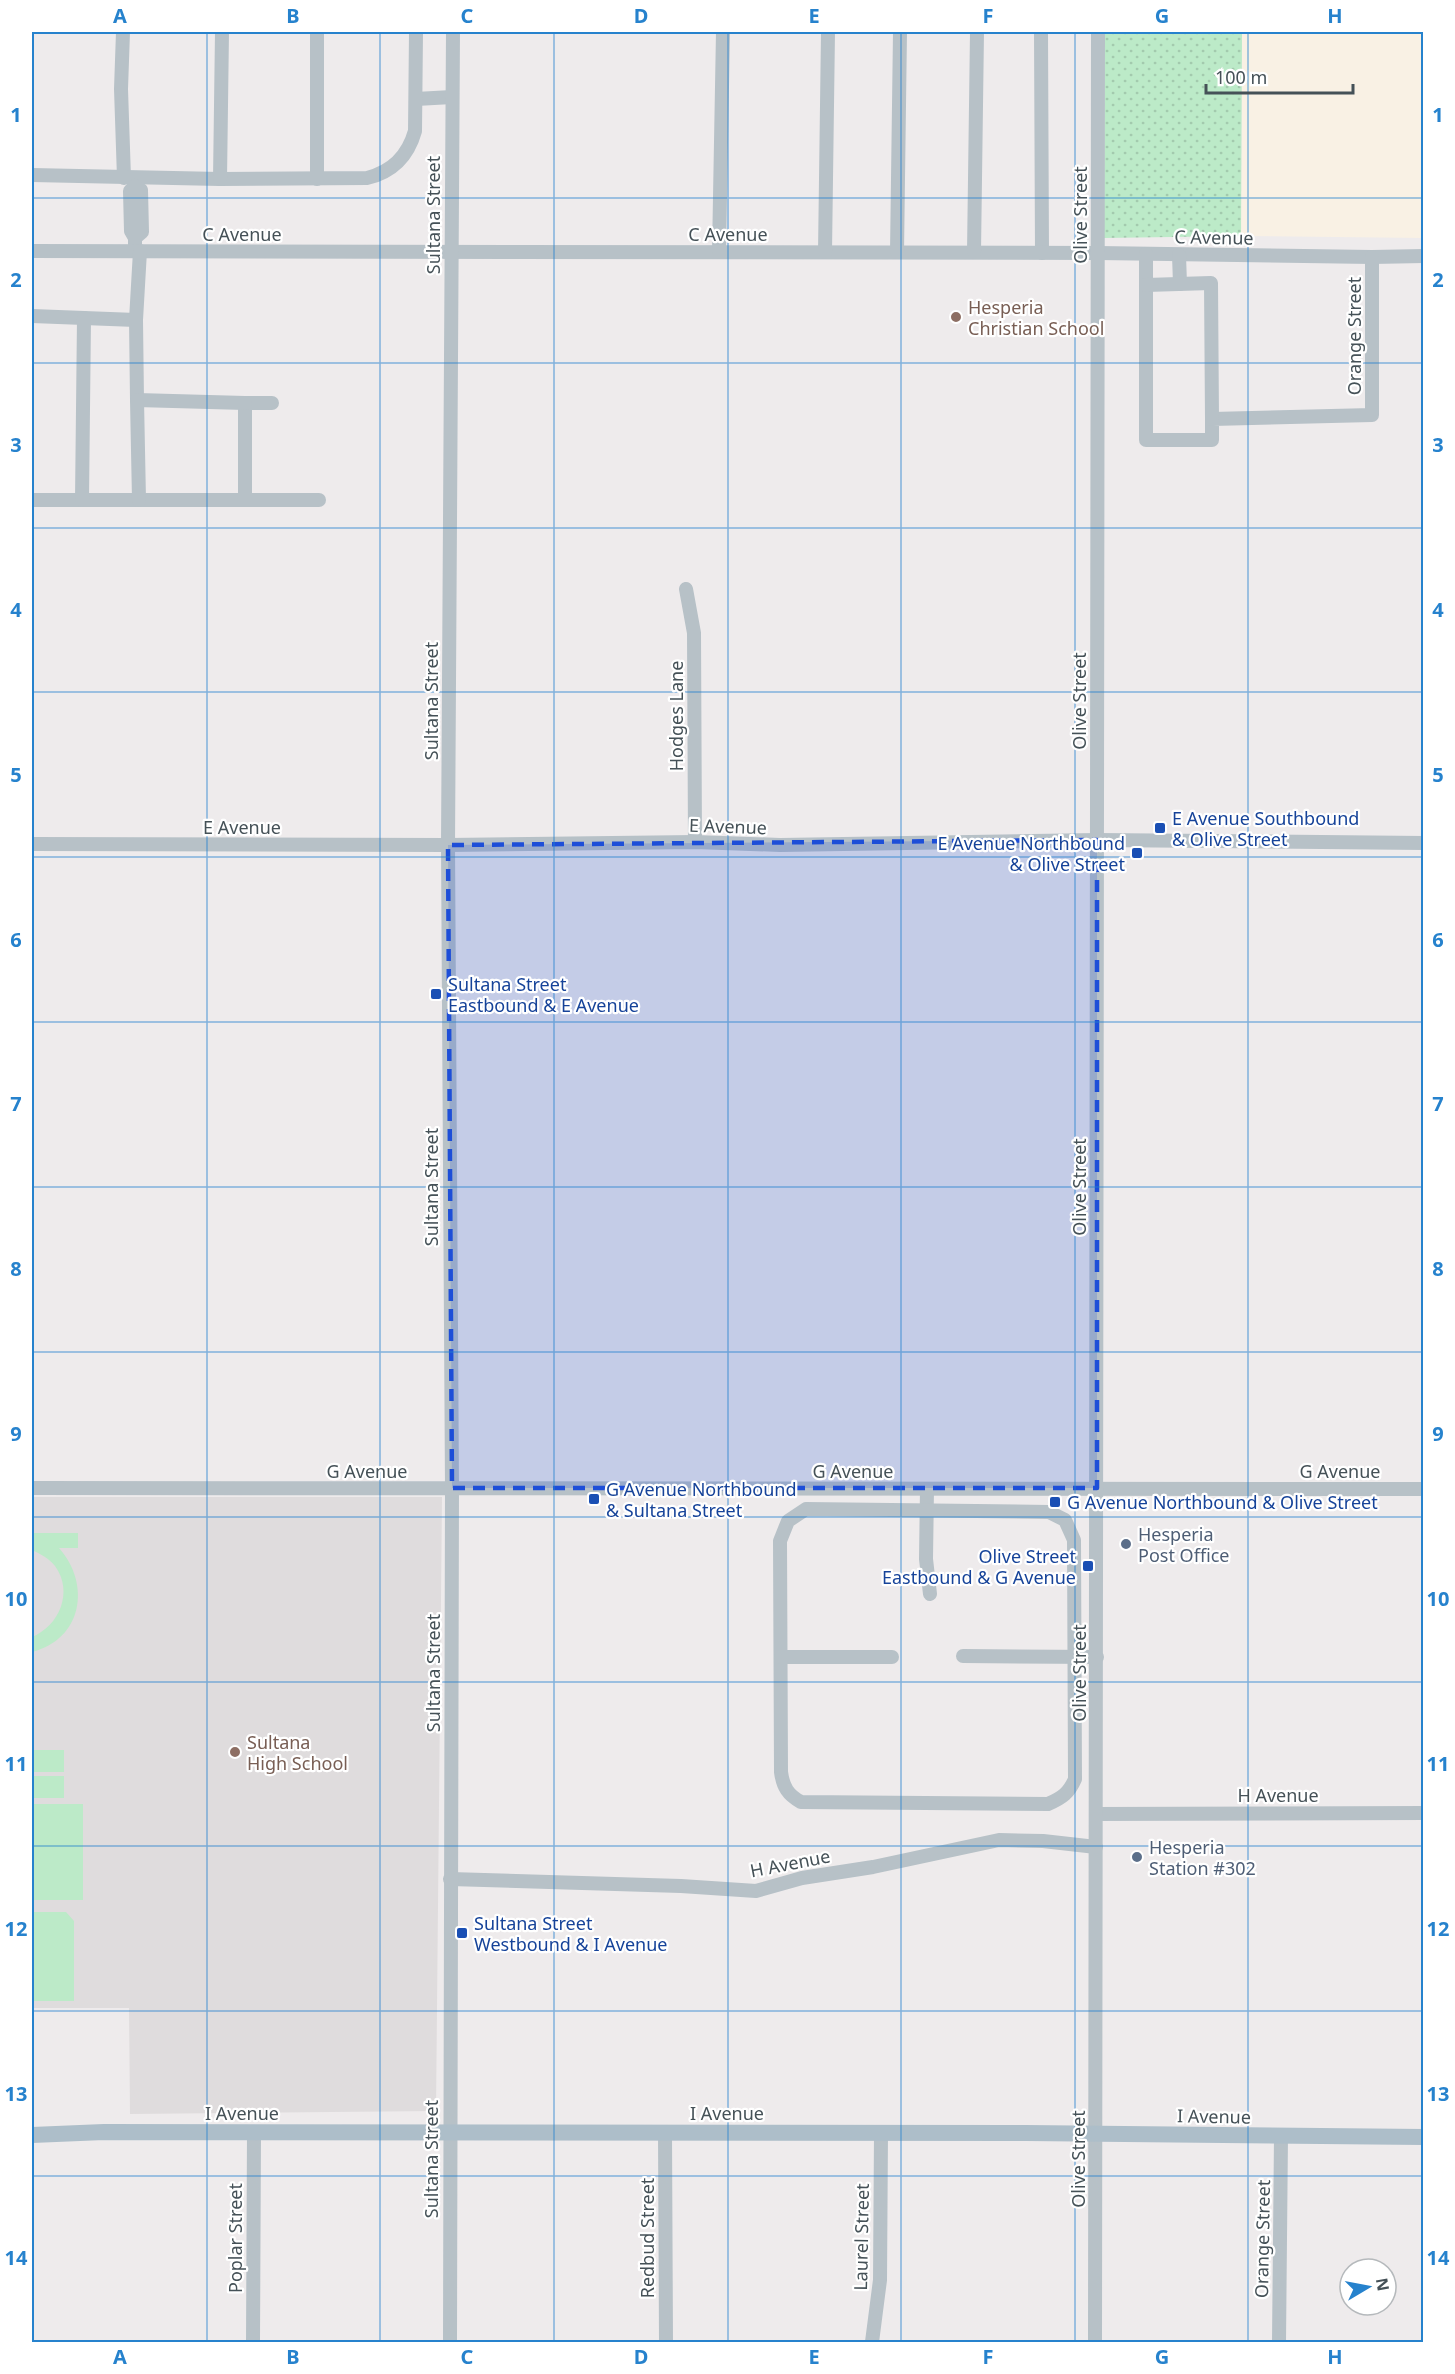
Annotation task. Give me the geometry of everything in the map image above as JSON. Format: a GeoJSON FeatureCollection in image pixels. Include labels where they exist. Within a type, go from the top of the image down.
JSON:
{"type":"FeatureCollection","features":[{"type":"Feature","properties":{"kind":"main road","name":"I Avenue"},"geometry":{"type":"LineString","coordinates":[[32,2135],[104,2132],[1096,2133],[1424,2137]]}},
{"type":"Feature","properties":{"kind":"street"},"geometry":{"type":"LineString","coordinates":[[123,32],[121,89],[132,181],[141,190],[142,232],[137,247],[136,320],[138,500]]}},
{"type":"Feature","properties":{"kind":"street"},"geometry":{"type":"LineString","coordinates":[[220,179],[222,32]]}},
{"type":"Feature","properties":{"kind":"street"},"geometry":{"type":"LineString","coordinates":[[317,32],[317,178]]}},
{"type":"Feature","properties":{"kind":"street"},"geometry":{"type":"LineString","coordinates":[[32,175],[132,181],[367,178],[376,176],[399,162],[412,142],[419,99],[416,32]]}},
{"type":"Feature","properties":{"kind":"street","name":"Sultana Street"},"geometry":{"type":"LineString","coordinates":[[450,2343],[452,1488],[448,845],[453,32]]}},
{"type":"Feature","properties":{"kind":"street"},"geometry":{"type":"LineString","coordinates":[[719,252],[723,32]]}},
{"type":"Feature","properties":{"kind":"street"},"geometry":{"type":"LineString","coordinates":[[825,252],[828,32]]}},
{"type":"Feature","properties":{"kind":"street"},"geometry":{"type":"LineString","coordinates":[[897,252],[900,32]]}},
{"type":"Feature","properties":{"kind":"street"},"geometry":{"type":"LineString","coordinates":[[974,252],[977,32]]}},
{"type":"Feature","properties":{"kind":"street"},"geometry":{"type":"LineString","coordinates":[[1041,32],[1042,253]]}},
{"type":"Feature","properties":{"kind":"street","name":"Olive Street"},"geometry":{"type":"LineString","coordinates":[[1095,2343],[1098,32]]}},
{"type":"Feature","properties":{"kind":"street"},"geometry":{"type":"LineString","coordinates":[[419,99],[452,97]]}},
{"type":"Feature","properties":{"kind":"street","name":"C Avenue"},"geometry":{"type":"LineString","coordinates":[[32,251],[137,247],[451,251],[1424,256]]}},
{"type":"Feature","properties":{"kind":"street"},"geometry":{"type":"LineString","coordinates":[[1146,254],[1146,285],[1146,440],[1212,440],[1211,283],[1146,285]]}},
{"type":"Feature","properties":{"kind":"street"},"geometry":{"type":"LineString","coordinates":[[1179,255],[1180,284]]}},
{"type":"Feature","properties":{"kind":"street","name":"Orange Street"},"geometry":{"type":"LineString","coordinates":[[1212,418],[1372,415],[1372,257]]}},
{"type":"Feature","properties":{"kind":"street"},"geometry":{"type":"LineString","coordinates":[[32,316],[136,320]]}},
{"type":"Feature","properties":{"kind":"street"},"geometry":{"type":"LineString","coordinates":[[82,500],[84,318]]}},
{"type":"Feature","properties":{"kind":"street"},"geometry":{"type":"LineString","coordinates":[[137,400],[272,403]]}},
{"type":"Feature","properties":{"kind":"street"},"geometry":{"type":"LineString","coordinates":[[245,403],[245,499]]}},
{"type":"Feature","properties":{"kind":"street"},"geometry":{"type":"LineString","coordinates":[[32,500],[319,500]]}},
{"type":"Feature","properties":{"kind":"street","name":"Hodges Lane"},"geometry":{"type":"LineString","coordinates":[[686,589],[694,633],[695,842]]}},
{"type":"Feature","properties":{"kind":"street","name":"E Avenue"},"geometry":{"type":"LineString","coordinates":[[32,844],[448,845],[695,842],[780,845],[1097,840],[1424,843]]}},
{"type":"Feature","properties":{"kind":"street","name":"G Avenue"},"geometry":{"type":"LineString","coordinates":[[32,1488],[1424,1489]]}},
{"type":"Feature","properties":{"kind":"street"},"geometry":{"type":"LineString","coordinates":[[927,1489],[926,1559],[930,1594]]}},
{"type":"Feature","properties":{"kind":"street"},"geometry":{"type":"LineString","coordinates":[[806,1509],[1048,1512],[1065,1520],[1074,1540],[1075,1779],[1069,1792],[1048,1804],[801,1802],[791,1796],[783,1783],[781,1772],[781,1657],[780,1541],[788,1521],[806,1509]]}},
{"type":"Feature","properties":{"kind":"street"},"geometry":{"type":"LineString","coordinates":[[963,1656],[1097,1657]]}},
{"type":"Feature","properties":{"kind":"street"},"geometry":{"type":"LineString","coordinates":[[781,1657],[892,1657]]}},
{"type":"Feature","properties":{"kind":"street","name":"H Avenue"},"geometry":{"type":"LineString","coordinates":[[1096,1814],[1424,1813]]}},
{"type":"Feature","properties":{"kind":"street","name":"H Avenue"},"geometry":{"type":"LineString","coordinates":[[450,1879],[670,1885],[756,1891],[802,1878],[894,1863],[999,1840],[1043,1841],[1096,1847]]}},
{"type":"Feature","properties":{"kind":"street","name":"Poplar Street"},"geometry":{"type":"LineString","coordinates":[[253,2343],[254,2133]]}},
{"type":"Feature","properties":{"kind":"street","name":"Redbud Street"},"geometry":{"type":"LineString","coordinates":[[665,2133],[666,2343]]}},
{"type":"Feature","properties":{"kind":"street","name":"Laurel Street"},"geometry":{"type":"LineString","coordinates":[[872,2343],[880,2280],[881,2133]]}},
{"type":"Feature","properties":{"kind":"street","name":"Orange Street"},"geometry":{"type":"LineString","coordinates":[[1279,2343],[1281,2136]]}},
{"type":"Feature","properties":{"kind":"highlighted area"},"geometry":{"type":"Polygon","coordinates":[[[1097,840],[1097,1488],[452,1488],[448,845],[1097,840]]]}},
{"type":"Feature","properties":{"kind":"shaded area"},"geometry":{"type":"Polygon","coordinates":[[[1242,32],[1423,32],[1423,238],[1241,236],[1242,32]]]}},
{"type":"Feature","properties":{"kind":"shaded area","name":"Sultana High School"},"geometry":{"type":"Polygon","coordinates":[[[32,1497],[442,1497],[436,2111],[130,2114],[129,2008],[32,2008],[32,1497]]]}},
{"type":"Feature","properties":{"kind":"green space"},"geometry":{"type":"Polygon","coordinates":[[[1105,32],[1242,32],[1241,236],[1104,238],[1105,32]]]}},
{"type":"Feature","properties":{"kind":"green space"},"geometry":{"type":"Polygon","coordinates":[[[32,1533],[78,1533],[78,1548],[59,1548],[69,1562],[78,1593],[77,1609],[62,1635],[49,1645],[32,1652],[32,1637],[50,1625],[61,1607],[63,1587],[61,1576],[53,1563],[32,1550],[32,1533]]]}},
{"type":"Feature","properties":{"kind":"green space"},"geometry":{"type":"Polygon","coordinates":[[[32,1750],[64,1750],[64,1772],[32,1772],[32,1750]]]}},
{"type":"Feature","properties":{"kind":"green space"},"geometry":{"type":"Polygon","coordinates":[[[32,1776],[64,1776],[64,1798],[32,1798],[32,1776]]]}},
{"type":"Feature","properties":{"kind":"green space"},"geometry":{"type":"Polygon","coordinates":[[[32,1804],[83,1804],[83,1900],[32,1900],[32,1804]]]}},
{"type":"Feature","properties":{"kind":"green space"},"geometry":{"type":"Polygon","coordinates":[[[32,1912],[66,1912],[74,1921],[74,2001],[32,2001],[32,1912]]]}},
{"type":"Feature","properties":{"kind":"place","name":"Hesperia Christian School"},"geometry":{"type":"Point","coordinates":[956,317]}},
{"type":"Feature","properties":{"kind":"place","name":"E Avenue Southbound & Olive Street"},"geometry":{"type":"Point","coordinates":[1160,828]}},
{"type":"Feature","properties":{"kind":"place","name":"E Avenue Northbound & Olive Street"},"geometry":{"type":"Point","coordinates":[1137,853]}},
{"type":"Feature","properties":{"kind":"place","name":"Sultana Street Eastbound & E Avenue"},"geometry":{"type":"Point","coordinates":[436,994]}},
{"type":"Feature","properties":{"kind":"place","name":"G Avenue Northbound & Sultana Street"},"geometry":{"type":"Point","coordinates":[594,1499]}},
{"type":"Feature","properties":{"kind":"place","name":"G Avenue Northbound & Olive Street"},"geometry":{"type":"Point","coordinates":[1055,1502]}},
{"type":"Feature","properties":{"kind":"place","name":"Hesperia Post Office"},"geometry":{"type":"Point","coordinates":[1126,1544]}},
{"type":"Feature","properties":{"kind":"place","name":"Olive Street Eastbound & G Avenue"},"geometry":{"type":"Point","coordinates":[1088,1566]}},
{"type":"Feature","properties":{"kind":"place","name":"Sultana High School"},"geometry":{"type":"Point","coordinates":[235,1752]}},
{"type":"Feature","properties":{"kind":"place","name":"Hesperia Station #302"},"geometry":{"type":"Point","coordinates":[1137,1857]}},
{"type":"Feature","properties":{"kind":"place","name":"Sultana Street Westbound & I Avenue"},"geometry":{"type":"Point","coordinates":[462,1933]}}]}
